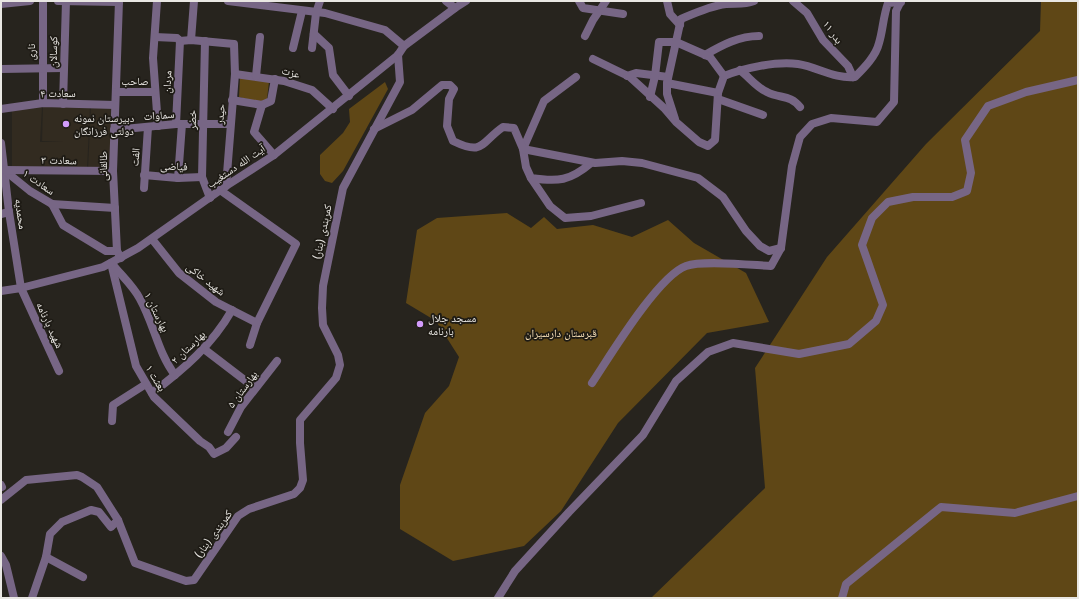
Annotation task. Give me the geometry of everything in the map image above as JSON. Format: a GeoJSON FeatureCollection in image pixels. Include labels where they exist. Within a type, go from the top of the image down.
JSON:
{"type":"FeatureCollection","features":[{"type":"Feature","properties":{"kind":"street"},"geometry":{"type":"LineString","coordinates":[[1,4],[30,1]]}},
{"type":"Feature","properties":{"kind":"street","name":"ناری"},"geometry":{"type":"LineString","coordinates":[[43,1],[43,103]]}},
{"type":"Feature","properties":{"kind":"street"},"geometry":{"type":"LineString","coordinates":[[58,1],[119,2]]}},
{"type":"Feature","properties":{"kind":"street","name":"کوسالان"},"geometry":{"type":"LineString","coordinates":[[63,104],[66,1]]}},
{"type":"Feature","properties":{"kind":"street"},"geometry":{"type":"LineString","coordinates":[[157,1],[154,92],[158,126]]}},
{"type":"Feature","properties":{"kind":"street"},"geometry":{"type":"LineString","coordinates":[[191,40],[194,1]]}},
{"type":"Feature","properties":{"kind":"street"},"geometry":{"type":"LineString","coordinates":[[228,1],[325,13],[385,30],[404,46]]}},
{"type":"Feature","properties":{"kind":"street"},"geometry":{"type":"LineString","coordinates":[[312,48],[316,13],[320,1]]}},
{"type":"Feature","properties":{"kind":"street"},"geometry":{"type":"LineString","coordinates":[[446,1],[455,8]]}},
{"type":"Feature","properties":{"kind":"street","name":"آیت الله دستغیب"},"geometry":{"type":"LineString","coordinates":[[1,291],[21,288],[74,275],[111,263],[119,254],[152,239],[223,188],[274,155],[333,109],[398,55],[404,46],[465,1]]}},
{"type":"Feature","properties":{"kind":"street"},"geometry":{"type":"LineString","coordinates":[[579,1],[583,8],[623,14]]}},
{"type":"Feature","properties":{"kind":"street"},"geometry":{"type":"LineString","coordinates":[[584,36],[606,1]]}},
{"type":"Feature","properties":{"kind":"street"},"geometry":{"type":"LineString","coordinates":[[667,1],[670,14],[680,25]]}},
{"type":"Feature","properties":{"kind":"street"},"geometry":{"type":"LineString","coordinates":[[676,122],[667,94],[667,80],[681,19],[706,8],[726,4],[747,4],[754,1]]}},
{"type":"Feature","properties":{"kind":"street","name":"بدر ۱۱"},"geometry":{"type":"LineString","coordinates":[[792,1],[807,13],[824,40],[848,66],[853,77]]}},
{"type":"Feature","properties":{"kind":"street"},"geometry":{"type":"LineString","coordinates":[[724,76],[759,65],[797,64],[842,78],[853,77],[865,66],[879,45],[883,16],[888,3],[901,1]]}},
{"type":"Feature","properties":{"kind":"street"},"geometry":{"type":"LineString","coordinates":[[592,383],[653,294],[672,274],[686,266],[699,264],[771,266],[781,248],[792,166],[800,137],[812,124],[831,118],[877,122],[894,102],[896,10],[901,1]]}},
{"type":"Feature","properties":{"kind":"street","name":"طالقانی"},"geometry":{"type":"LineString","coordinates":[[119,2],[113,172],[119,254]]}},
{"type":"Feature","properties":{"kind":"street"},"geometry":{"type":"LineString","coordinates":[[293,48],[302,11]]}},
{"type":"Feature","properties":{"kind":"street"},"geometry":{"type":"LineString","coordinates":[[314,34],[330,48],[333,75],[349,96]]}},
{"type":"Feature","properties":{"kind":"street"},"geometry":{"type":"LineString","coordinates":[[705,55],[719,46],[745,36],[759,36]]}},
{"type":"Feature","properties":{"kind":"street"},"geometry":{"type":"LineString","coordinates":[[155,37],[177,38],[180,42],[191,40],[205,41]]}},
{"type":"Feature","properties":{"kind":"street"},"geometry":{"type":"LineString","coordinates":[[256,76],[260,37]]}},
{"type":"Feature","properties":{"kind":"street","name":"حیدر"},"geometry":{"type":"LineString","coordinates":[[205,41],[234,44],[235,74],[223,188]]}},
{"type":"Feature","properties":{"kind":"street","name":"خضر"},"geometry":{"type":"LineString","coordinates":[[205,41],[202,177],[210,198]]}},
{"type":"Feature","properties":{"kind":"street","name":"مردان"},"geometry":{"type":"LineString","coordinates":[[178,178],[180,42]]}},
{"type":"Feature","properties":{"kind":"street"},"geometry":{"type":"LineString","coordinates":[[650,97],[655,76],[659,42],[676,42],[710,57],[724,76]]}},
{"type":"Feature","properties":{"kind":"street","name":"کمربندی (بنار)"},"geometry":{"type":"LineString","coordinates":[[1,500],[26,480],[77,474],[97,487],[118,520],[135,563],[186,581],[194,580],[238,516],[249,509],[294,494],[300,488],[303,474],[300,443],[300,420],[336,378],[340,366],[338,355],[323,325],[322,308],[323,286],[343,188],[400,82],[398,55]]}},
{"type":"Feature","properties":{"kind":"street"},"geometry":{"type":"LineString","coordinates":[[593,59],[627,76],[664,108],[676,122],[699,142],[708,146],[715,140],[718,96],[724,76]]}},
{"type":"Feature","properties":{"kind":"street"},"geometry":{"type":"LineString","coordinates":[[1,69],[63,68]]}},
{"type":"Feature","properties":{"kind":"street"},"geometry":{"type":"LineString","coordinates":[[740,70],[767,92],[777,97],[786,97],[795,100],[800,106]]}},
{"type":"Feature","properties":{"kind":"street"},"geometry":{"type":"LineString","coordinates":[[627,76],[636,73],[655,76],[718,96],[763,115]]}},
{"type":"Feature","properties":{"kind":"street","name":"عزت"},"geometry":{"type":"LineString","coordinates":[[235,74],[275,79],[312,90],[333,109]]}},
{"type":"Feature","properties":{"kind":"street"},"geometry":{"type":"LineString","coordinates":[[523,149],[544,101],[576,77]]}},
{"type":"Feature","properties":{"kind":"street"},"geometry":{"type":"LineString","coordinates":[[232,100],[262,104],[271,102],[275,79]]}},
{"type":"Feature","properties":{"kind":"street"},"geometry":{"type":"LineString","coordinates":[[498,598],[516,571],[569,512],[643,435],[676,381],[708,352],[733,343],[799,354],[817,351],[849,344],[876,322],[883,305],[862,245],[872,218],[888,202],[913,197],[952,197],[967,191],[971,174],[965,140],[988,106],[1026,92],[1078,80]]}},
{"type":"Feature","properties":{"kind":"street"},"geometry":{"type":"LineString","coordinates":[[374,129],[412,110],[442,86],[450,84],[454,89],[450,99],[447,126],[453,141],[465,147],[476,149],[482,146],[492,134],[503,127],[514,128],[523,149],[526,167],[531,178],[550,206],[565,218],[591,216],[640,203]]}},
{"type":"Feature","properties":{"kind":"street","name":"صاحب"},"geometry":{"type":"LineString","coordinates":[[116,92],[154,92]]}},
{"type":"Feature","properties":{"kind":"street","name":"سعادت ۴"},"geometry":{"type":"LineString","coordinates":[[1,109],[43,103],[115,105]]}},
{"type":"Feature","properties":{"kind":"street"},"geometry":{"type":"LineString","coordinates":[[262,104],[254,132],[274,155]]}},
{"type":"Feature","properties":{"kind":"street","name":"سماوات"},"geometry":{"type":"LineString","coordinates":[[114,130],[203,122],[230,124]]}},
{"type":"Feature","properties":{"kind":"street","name":"الفت"},"geometry":{"type":"LineString","coordinates":[[144,188],[148,127]]}},
{"type":"Feature","properties":{"kind":"street","name":"محمدیه"},"geometry":{"type":"LineString","coordinates":[[1,143],[5,213],[21,288]]}},
{"type":"Feature","properties":{"kind":"street"},"geometry":{"type":"LineString","coordinates":[[523,149],[591,163],[622,161],[642,163],[698,178],[722,197],[746,231],[760,246],[769,251],[781,248]]}},
{"type":"Feature","properties":{"kind":"street"},"geometry":{"type":"LineString","coordinates":[[531,178],[546,181],[566,180],[591,163]]}},
{"type":"Feature","properties":{"kind":"street","name":"سعادت ۳"},"geometry":{"type":"LineString","coordinates":[[2,170],[113,172]]}},
{"type":"Feature","properties":{"kind":"street","name":"سعادت ۱"},"geometry":{"type":"LineString","coordinates":[[2,170],[30,191],[52,204],[62,225],[106,251],[119,254]]}},
{"type":"Feature","properties":{"kind":"street","name":"فیاضی"},"geometry":{"type":"LineString","coordinates":[[144,175],[178,178],[202,177]]}},
{"type":"Feature","properties":{"kind":"street"},"geometry":{"type":"LineString","coordinates":[[223,188],[296,244],[257,323],[250,344]]}},
{"type":"Feature","properties":{"kind":"street"},"geometry":{"type":"LineString","coordinates":[[52,204],[115,208]]}},
{"type":"Feature","properties":{"kind":"street","name":"شهید خاکی"},"geometry":{"type":"LineString","coordinates":[[152,239],[179,273],[216,302],[257,323]]}},
{"type":"Feature","properties":{"kind":"street","name":"بهارستان ۱"},"geometry":{"type":"LineString","coordinates":[[111,263],[140,298],[159,340],[166,362],[176,375]]}},
{"type":"Feature","properties":{"kind":"street","name":"بعثت ۱"},"geometry":{"type":"LineString","coordinates":[[111,263],[136,366],[152,393],[200,441],[209,447],[214,454],[226,448],[236,437]]}},
{"type":"Feature","properties":{"kind":"street","name":"شهید بارنامه"},"geometry":{"type":"LineString","coordinates":[[21,288],[59,371]]}},
{"type":"Feature","properties":{"kind":"street","name":"بهارستان ۲"},"geometry":{"type":"LineString","coordinates":[[152,393],[176,375],[204,349],[223,326],[232,310]]}},
{"type":"Feature","properties":{"kind":"street"},"geometry":{"type":"LineString","coordinates":[[204,349],[255,388]]}},
{"type":"Feature","properties":{"kind":"street","name":"بهارستان ۵"},"geometry":{"type":"LineString","coordinates":[[228,432],[241,406],[277,361]]}},
{"type":"Feature","properties":{"kind":"street"},"geometry":{"type":"LineString","coordinates":[[112,421],[113,405],[146,384]]}},
{"type":"Feature","properties":{"kind":"street"},"geometry":{"type":"LineString","coordinates":[[842,598],[846,584],[941,507],[1015,513],[1078,496]]}},
{"type":"Feature","properties":{"kind":"street"},"geometry":{"type":"LineString","coordinates":[[32,598],[46,558],[50,534],[62,522],[91,510],[99,512],[111,527],[118,520]]}},
{"type":"Feature","properties":{"kind":"street"},"geometry":{"type":"LineString","coordinates":[[1,556],[6,565],[14,598]]}},
{"type":"Feature","properties":{"kind":"street"},"geometry":{"type":"LineString","coordinates":[[46,558],[83,577]]}},
{"type":"Feature","properties":{"kind":"shaded area"},"geometry":{"type":"Polygon","coordinates":[[[43,106],[90,107],[87,169],[12,167],[12,107],[42,107],[40,142],[63,142],[42,141],[43,106]]]}},
{"type":"Feature","properties":{"kind":"shaded area"},"geometry":{"type":"Polygon","coordinates":[[[91,106],[111,107],[110,169],[88,169],[91,106]]]}},
{"type":"Feature","properties":{"kind":"green space"},"geometry":{"type":"Polygon","coordinates":[[[1041,1],[1078,1],[1078,598],[651,598],[765,488],[755,368],[827,257],[926,144],[1040,31],[1041,1]]]}},
{"type":"Feature","properties":{"kind":"green space"},"geometry":{"type":"Polygon","coordinates":[[[240,78],[269,82],[267,99],[263,103],[239,97],[240,78]]]}},
{"type":"Feature","properties":{"kind":"green space"},"geometry":{"type":"Polygon","coordinates":[[[385,82],[388,89],[343,171],[332,183],[325,181],[320,174],[320,155],[343,133],[350,122],[349,109],[385,82]]]}},
{"type":"Feature","properties":{"kind":"green space","name":"قبرستان دارسیران"},"geometry":{"type":"Polygon","coordinates":[[[507,213],[531,228],[544,217],[557,229],[593,225],[632,237],[668,220],[694,243],[746,273],[769,322],[707,333],[618,423],[561,511],[524,546],[453,561],[400,529],[400,485],[425,413],[449,386],[459,357],[436,321],[406,303],[417,230],[437,218],[507,213]]]}},
{"type":"Feature","properties":{"kind":"place","name":"دبیرستان نمونه دولتی فرزانگان"},"geometry":{"type":"Point","coordinates":[66,124]}},
{"type":"Feature","properties":{"kind":"place","name":"مسجد جلال بارنامه"},"geometry":{"type":"Point","coordinates":[420,324]}}]}
